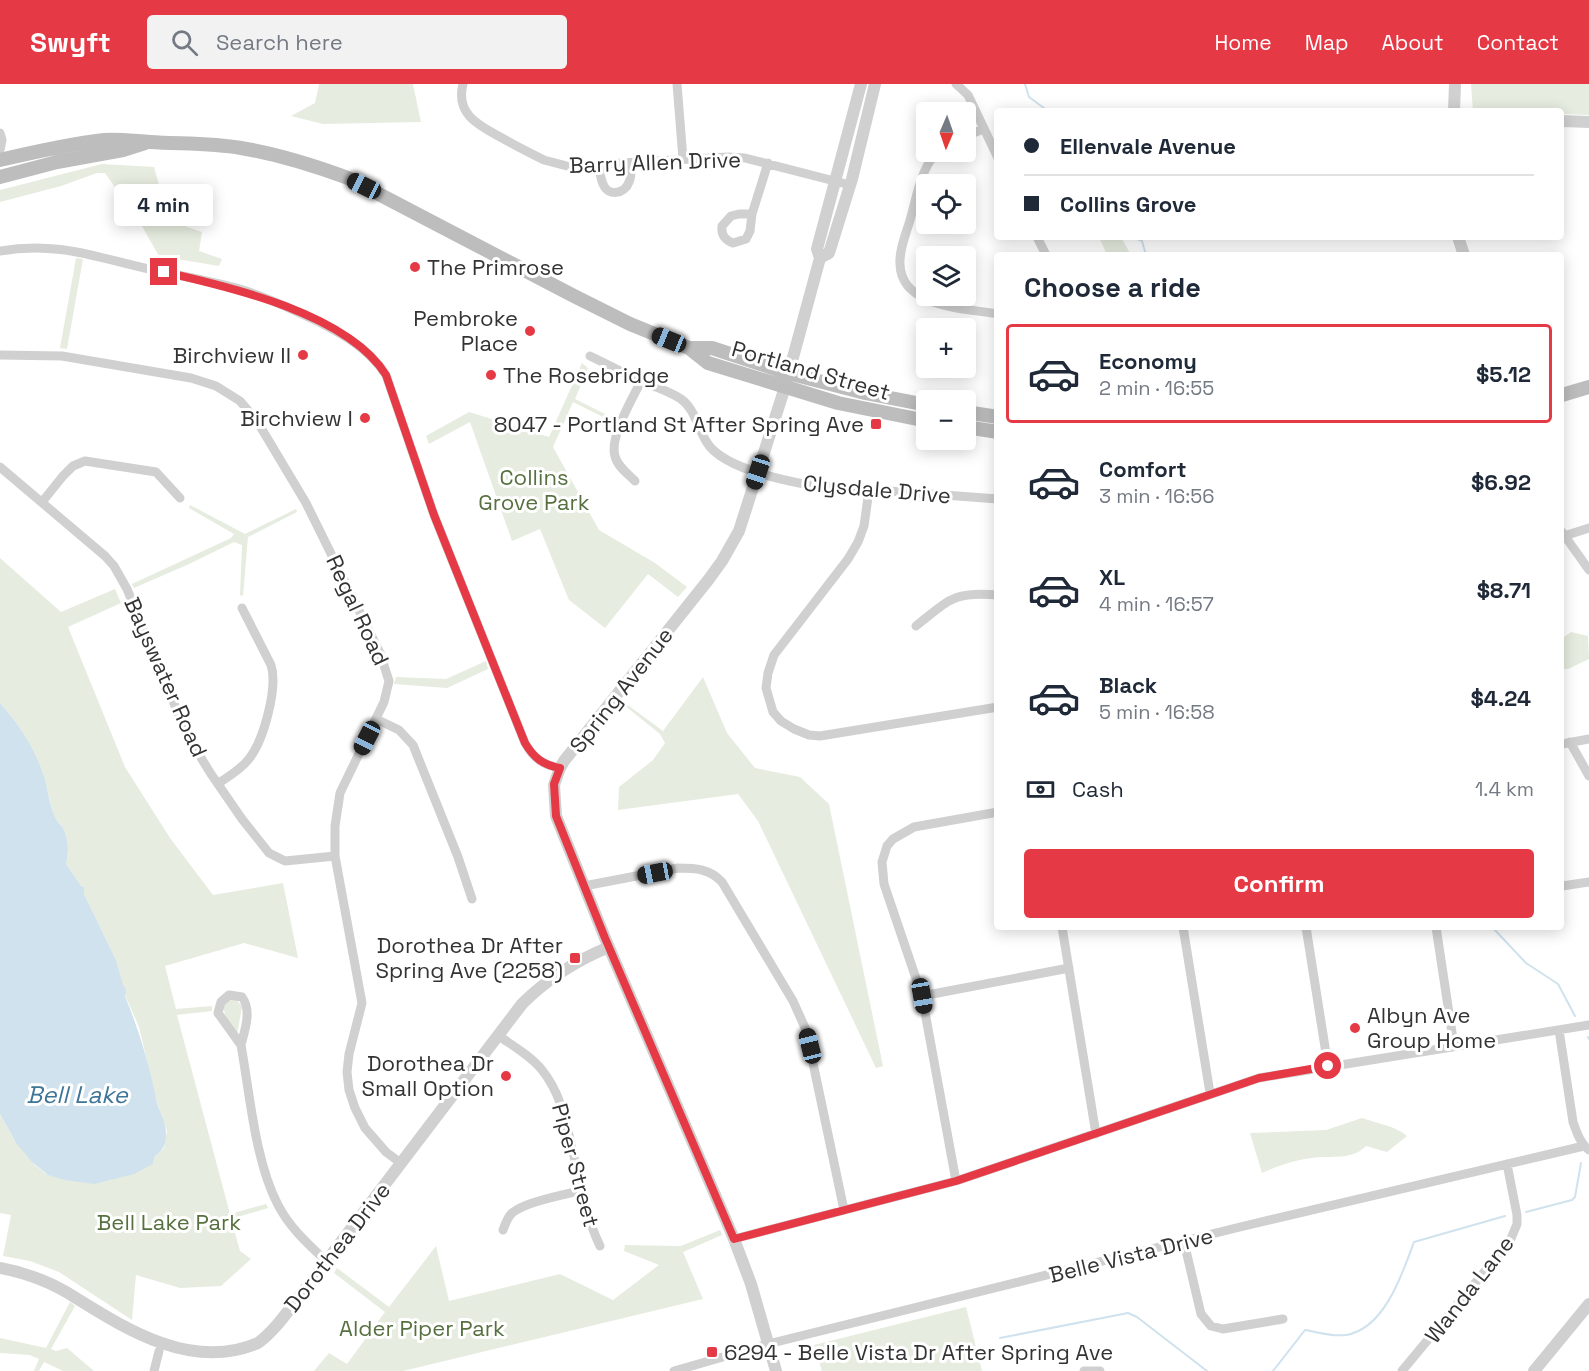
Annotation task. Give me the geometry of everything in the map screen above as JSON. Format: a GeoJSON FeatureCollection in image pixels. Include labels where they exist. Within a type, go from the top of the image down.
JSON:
{"type":"FeatureCollection","features":[{"type":"Feature","properties":{"kind":"main road","name":"Portland Street"},"geometry":{"type":"LineString","coordinates":[[0,160],[64,146],[127,139],[150,142],[192,142],[270,153],[348,178],[630,324],[689,348],[708,363],[855,407],[916,419]]}},
{"type":"Feature","properties":{"kind":"main road","name":"Portland Street"},"geometry":{"type":"LineString","coordinates":[[0,177],[150,142]]}},
{"type":"Feature","properties":{"kind":"main road","name":"Portland Street"},"geometry":{"type":"LineString","coordinates":[[689,348],[712,348],[788,373],[865,393],[916,403]]}},
{"type":"Feature","properties":{"kind":"main road"},"geometry":{"type":"LineString","coordinates":[[1564,394],[1589,387]]}},
{"type":"Feature","properties":{"kind":"main road"},"geometry":{"type":"LineString","coordinates":[[976,414],[994,416]]}},
{"type":"Feature","properties":{"kind":"main road"},"geometry":{"type":"LineString","coordinates":[[976,429],[994,432]]}},
{"type":"Feature","properties":{"kind":"street","name":"Barry Allen Drive"},"geometry":{"type":"LineString","coordinates":[[463,84],[461,95],[463,108],[475,124],[556,165],[745,158],[850,185]]}},
{"type":"Feature","properties":{"kind":"street"},"geometry":{"type":"LineString","coordinates":[[677,84],[683,159]]}},
{"type":"Feature","properties":{"kind":"street"},"geometry":{"type":"LineString","coordinates":[[861,84],[817,249],[820,258],[829,254],[850,185],[875,84]]}},
{"type":"Feature","properties":{"kind":"street"},"geometry":{"type":"LineString","coordinates":[[956,84],[968,95],[994,150]]}},
{"type":"Feature","properties":{"kind":"street"},"geometry":{"type":"LineString","coordinates":[[1455,84],[1455,108]]}},
{"type":"Feature","properties":{"kind":"street"},"geometry":{"type":"LineString","coordinates":[[1564,121],[1589,122]]}},
{"type":"Feature","properties":{"kind":"street"},"geometry":{"type":"LineString","coordinates":[[976,132],[983,129]]}},
{"type":"Feature","properties":{"kind":"street"},"geometry":{"type":"LineString","coordinates":[[929,162],[902,249],[900,266],[904,281],[914,294],[922,299],[994,313]]}},
{"type":"Feature","properties":{"kind":"street"},"geometry":{"type":"LineString","coordinates":[[599,164],[605,189],[615,193],[627,187],[631,177],[632,163]]}},
{"type":"Feature","properties":{"kind":"street"},"geometry":{"type":"LineString","coordinates":[[752,214],[768,163]]}},
{"type":"Feature","properties":{"kind":"street"},"geometry":{"type":"LineString","coordinates":[[0,251],[51,247],[243,291],[291,309],[358,344],[372,355],[386,375],[434,515],[525,743],[540,762],[560,768]]}},
{"type":"Feature","properties":{"kind":"street","name":"Spring Avenue"},"geometry":{"type":"LineString","coordinates":[[776,1371],[751,1284],[734,1239],[609,947],[556,816],[554,784],[560,768],[722,561],[739,531],[785,387],[820,258]]}},
{"type":"Feature","properties":{"kind":"street","name":"Regal Road"},"geometry":{"type":"LineString","coordinates":[[0,355],[62,356],[191,378],[208,383],[240,401],[257,421],[306,503],[385,663],[389,685],[384,702],[340,793],[335,819],[335,856],[362,1003],[349,1054],[347,1072],[349,1090],[365,1128],[386,1152],[402,1164]]}},
{"type":"Feature","properties":{"kind":"street","name":"Clysdale Drive"},"geometry":{"type":"LineString","coordinates":[[590,356],[671,393],[690,407],[713,452],[758,472],[790,482],[994,499]]}},
{"type":"Feature","properties":{"kind":"street"},"geometry":{"type":"LineString","coordinates":[[635,481],[619,466],[614,451],[619,429],[641,381]]}},
{"type":"Feature","properties":{"kind":"street"},"geometry":{"type":"LineString","coordinates":[[42,502],[73,466],[85,461],[156,472],[180,498]]}},
{"type":"Feature","properties":{"kind":"street","name":"Bayswater Road"},"geometry":{"type":"LineString","coordinates":[[0,467],[114,566],[127,589],[187,735],[242,819],[269,853],[285,861],[335,856]]}},
{"type":"Feature","properties":{"kind":"street"},"geometry":{"type":"LineString","coordinates":[[869,490],[864,526],[848,560],[774,655],[766,688],[773,712],[781,721],[794,729],[808,735],[820,736],[994,708]]}},
{"type":"Feature","properties":{"kind":"street"},"geometry":{"type":"LineString","coordinates":[[1564,534],[1589,528]]}},
{"type":"Feature","properties":{"kind":"street"},"geometry":{"type":"LineString","coordinates":[[1564,535],[1589,570]]}},
{"type":"Feature","properties":{"kind":"street"},"geometry":{"type":"LineString","coordinates":[[916,626],[955,597],[976,593],[994,595]]}},
{"type":"Feature","properties":{"kind":"street"},"geometry":{"type":"LineString","coordinates":[[219,783],[245,764],[255,750],[273,691],[274,673],[271,664],[242,608]]}},
{"type":"Feature","properties":{"kind":"street"},"geometry":{"type":"LineString","coordinates":[[376,719],[399,730],[413,745],[458,857],[472,899]]}},
{"type":"Feature","properties":{"kind":"street"},"geometry":{"type":"LineString","coordinates":[[1589,739],[1566,743],[1589,776]]}},
{"type":"Feature","properties":{"kind":"street"},"geometry":{"type":"LineString","coordinates":[[956,1181],[922,996],[882,872],[884,853],[893,839],[914,827],[994,813]]}},
{"type":"Feature","properties":{"kind":"street"},"geometry":{"type":"LineString","coordinates":[[584,886],[678,868],[709,872],[722,882],[793,1001],[806,1030],[844,1210]]}},
{"type":"Feature","properties":{"kind":"street"},"geometry":{"type":"LineString","coordinates":[[1564,886],[1589,882]]}},
{"type":"Feature","properties":{"kind":"street"},"geometry":{"type":"LineString","coordinates":[[1063,930],[1096,1134]]}},
{"type":"Feature","properties":{"kind":"street"},"geometry":{"type":"LineString","coordinates":[[1183,930],[1210,1093]]}},
{"type":"Feature","properties":{"kind":"street"},"geometry":{"type":"LineString","coordinates":[[1306,930],[1328,1066]]}},
{"type":"Feature","properties":{"kind":"street"},"geometry":{"type":"LineString","coordinates":[[1436,930],[1454,1046]]}},
{"type":"Feature","properties":{"kind":"street","name":"Dorothea Drive"},"geometry":{"type":"LineString","coordinates":[[0,1268],[37,1278],[56,1287],[159,1351],[184,1359],[205,1361],[225,1359],[246,1351],[272,1330],[402,1164],[522,1004],[543,984],[572,964],[609,947]]}},
{"type":"Feature","properties":{"kind":"street"},"geometry":{"type":"LineString","coordinates":[[922,996],[1069,968]]}},
{"type":"Feature","properties":{"kind":"street"},"geometry":{"type":"LineString","coordinates":[[241,1044],[218,1013],[221,1002],[229,995],[242,997],[248,1006],[241,1044],[261,1157],[269,1183],[279,1206],[299,1236],[326,1261]]}},
{"type":"Feature","properties":{"kind":"street"},"geometry":{"type":"LineString","coordinates":[[734,1239],[956,1181],[1259,1078],[1589,1025]]}},
{"type":"Feature","properties":{"kind":"street"},"geometry":{"type":"LineString","coordinates":[[1559,1030],[1573,1122],[1586,1148]]}},
{"type":"Feature","properties":{"kind":"street","name":"Piper Street"},"geometry":{"type":"LineString","coordinates":[[499,1036],[541,1069],[557,1093],[563,1107],[581,1190],[600,1246]]}},
{"type":"Feature","properties":{"kind":"street","name":"Belle Vista Drive"},"geometry":{"type":"LineString","coordinates":[[674,1371],[768,1344],[1184,1242],[1507,1164],[1586,1148]]}},
{"type":"Feature","properties":{"kind":"street","name":"Wanda Lane"},"geometry":{"type":"LineString","coordinates":[[1402,1371],[1510,1241],[1517,1224],[1517,1215],[1507,1164]]}},
{"type":"Feature","properties":{"kind":"street"},"geometry":{"type":"LineString","coordinates":[[503,1230],[511,1214],[518,1210],[581,1190]]}},
{"type":"Feature","properties":{"kind":"street"},"geometry":{"type":"LineString","coordinates":[[1184,1242],[1201,1314],[1211,1326],[1223,1329],[1283,1319]]}},
{"type":"Feature","properties":{"kind":"street"},"geometry":{"type":"LineString","coordinates":[[1534,1371],[1589,1304]]}},
{"type":"Feature","properties":{"kind":"street"},"geometry":{"type":"LineString","coordinates":[[154,1371],[159,1351]]}},
{"type":"Feature","properties":{"kind":"street"},"geometry":{"type":"LineString","coordinates":[[1084,1371],[1100,1371]]}},
{"type":"Feature","properties":{"kind":"green space"},"geometry":{"type":"Polygon","coordinates":[[[319,84],[413,84],[421,122],[323,124],[291,116],[315,103],[319,84]]]}},
{"type":"Feature","properties":{"kind":"green space"},"geometry":{"type":"Polygon","coordinates":[[[1471,84],[1589,84],[1589,115],[1564,114],[1564,108],[1473,108],[1471,84]]]}},
{"type":"Feature","properties":{"kind":"green space"},"geometry":{"type":"Polygon","coordinates":[[[102,164],[154,167],[159,185],[158,205],[170,221],[202,232],[199,251],[222,259],[219,266],[159,256],[139,221],[105,173],[97,173],[61,186],[0,202],[0,190],[102,164]]]}},
{"type":"Feature","properties":{"kind":"green space"},"geometry":{"type":"Polygon","coordinates":[[[1100,240],[1123,240],[1129,252],[1106,252],[1100,240]]]}},
{"type":"Feature","properties":{"kind":"green space"},"geometry":{"type":"Polygon","coordinates":[[[76,258],[83,259],[67,349],[60,348],[76,258]]]}},
{"type":"Feature","properties":{"kind":"green space","name":"Collins Grove Park"},"geometry":{"type":"Polygon","coordinates":[[[582,363],[588,368],[575,399],[617,420],[615,423],[573,402],[553,447],[599,530],[655,563],[687,587],[678,597],[648,574],[605,628],[569,600],[540,529],[512,541],[470,422],[429,444],[426,436],[469,412],[549,437],[582,363]]]}},
{"type":"Feature","properties":{"kind":"green space"},"geometry":{"type":"Polygon","coordinates":[[[190,505],[245,534],[296,509],[297,512],[248,537],[243,596],[240,595],[242,545],[234,542],[134,588],[132,584],[231,538],[234,534],[189,508],[190,505]]]}},
{"type":"Feature","properties":{"kind":"green space","name":"Bell Lake Park"},"geometry":{"type":"Polygon","coordinates":[[[0,558],[61,612],[115,589],[121,603],[68,627],[125,767],[170,838],[213,895],[283,883],[298,958],[244,943],[165,966],[176,1009],[212,1006],[212,1011],[177,1015],[230,1214],[266,1204],[268,1208],[231,1219],[240,1251],[251,1259],[221,1286],[180,1288],[136,1275],[132,1320],[59,1272],[30,1261],[3,1256],[11,1215],[0,1213],[0,1114],[14,1140],[35,1165],[46,1174],[115,1177],[153,1164],[155,1156],[164,1148],[167,1131],[156,1098],[139,1027],[125,995],[116,960],[84,894],[84,887],[66,864],[68,850],[66,837],[54,815],[34,754],[20,728],[0,703],[0,558]]]}},
{"type":"Feature","properties":{"kind":"green space"},"geometry":{"type":"Polygon","coordinates":[[[1571,632],[1588,636],[1589,659],[1564,669],[1564,637],[1571,632]]]}},
{"type":"Feature","properties":{"kind":"green space"},"geometry":{"type":"Polygon","coordinates":[[[486,661],[488,669],[447,688],[394,684],[396,677],[446,679],[486,661]]]}},
{"type":"Feature","properties":{"kind":"green space"},"geometry":{"type":"Polygon","coordinates":[[[703,677],[727,733],[755,768],[800,777],[829,804],[883,1066],[876,1068],[758,821],[738,794],[618,810],[619,787],[653,760],[665,743],[660,734],[619,701],[621,700],[663,731],[703,677]]]}},
{"type":"Feature","properties":{"kind":"green space"},"geometry":{"type":"Polygon","coordinates":[[[229,999],[237,1000],[242,1007],[237,1035],[225,1015],[223,1005],[229,999]]]}},
{"type":"Feature","properties":{"kind":"green space"},"geometry":{"type":"Polygon","coordinates":[[[1362,1118],[1391,1127],[1407,1136],[1387,1152],[1366,1146],[1348,1156],[1299,1160],[1262,1173],[1250,1133],[1326,1130],[1362,1118]]]}},
{"type":"Feature","properties":{"kind":"green space","name":"Alder Piper Park"},"geometry":{"type":"Polygon","coordinates":[[[720,1230],[722,1235],[683,1252],[703,1299],[403,1371],[314,1371],[329,1353],[347,1364],[385,1312],[334,1273],[337,1268],[389,1307],[436,1246],[449,1301],[560,1274],[613,1300],[659,1265],[624,1251],[625,1245],[681,1246],[720,1230]]]}},
{"type":"Feature","properties":{"kind":"green space"},"geometry":{"type":"Polygon","coordinates":[[[70,1302],[75,1306],[51,1349],[56,1351],[67,1348],[94,1371],[63,1371],[44,1362],[39,1371],[34,1371],[39,1359],[30,1355],[0,1353],[0,1338],[46,1348],[70,1302]]]}},
{"type":"Feature","properties":{"kind":"green space"},"geometry":{"type":"Polygon","coordinates":[[[966,1307],[982,1371],[822,1371],[814,1345],[966,1307]]]}},
{"type":"Feature","properties":{"kind":"water","name":"Bell Lake"},"geometry":{"type":"Polygon","coordinates":[[[0,703],[20,729],[36,757],[44,777],[53,813],[66,837],[68,850],[66,864],[84,887],[84,894],[116,960],[166,1129],[165,1144],[155,1156],[153,1164],[134,1174],[94,1184],[48,1175],[32,1162],[16,1143],[0,1114],[0,703]]]}},
{"type":"Feature","properties":{"kind":"waterway"},"geometry":{"type":"LineString","coordinates":[[1025,84],[1029,97],[1044,108]]}},
{"type":"Feature","properties":{"kind":"waterway"},"geometry":{"type":"LineString","coordinates":[[1140,240],[1145,252]]}},
{"type":"Feature","properties":{"kind":"waterway"},"geometry":{"type":"LineString","coordinates":[[1495,930],[1526,963],[1558,984],[1575,1016]]}},
{"type":"Feature","properties":{"kind":"waterway"},"geometry":{"type":"LineString","coordinates":[[1526,1212],[1572,1200],[1575,1197],[1581,1163]]}},
{"type":"Feature","properties":{"kind":"waterway"},"geometry":{"type":"LineString","coordinates":[[1273,1371],[1305,1330],[1330,1335],[1346,1335],[1359,1331],[1371,1323],[1390,1299],[1414,1242],[1505,1216]]}},
{"type":"Feature","properties":{"kind":"waterway"},"geometry":{"type":"LineString","coordinates":[[1000,1338],[1128,1313],[1137,1317],[1207,1371]]}},
{"type":"Feature","properties":{"kind":"place","name":"The Primrose"},"geometry":{"type":"Point","coordinates":[415,267]}},
{"type":"Feature","properties":{"kind":"place","name":"Pembroke Place"},"geometry":{"type":"Point","coordinates":[530,331]}},
{"type":"Feature","properties":{"kind":"place","name":"Birchview II"},"geometry":{"type":"Point","coordinates":[303,355]}},
{"type":"Feature","properties":{"kind":"place","name":"The Rosebridge"},"geometry":{"type":"Point","coordinates":[491,375]}},
{"type":"Feature","properties":{"kind":"place","name":"Birchview I"},"geometry":{"type":"Point","coordinates":[365,418]}},
{"type":"Feature","properties":{"kind":"place","name":"8047 - Portland St After Spring Ave"},"geometry":{"type":"Point","coordinates":[876,424]}},
{"type":"Feature","properties":{"kind":"place","name":"Dorothea Dr After Spring Ave (2258)"},"geometry":{"type":"Point","coordinates":[575,958]}},
{"type":"Feature","properties":{"kind":"place","name":"Albyn Ave Group Home"},"geometry":{"type":"Point","coordinates":[1355,1028]}},
{"type":"Feature","properties":{"kind":"place","name":"Dorothea Dr Small Option"},"geometry":{"type":"Point","coordinates":[506,1076]}},
{"type":"Feature","properties":{"kind":"place","name":"6294 - Belle Vista Dr After Spring Ave"},"geometry":{"type":"Point","coordinates":[712,1352]}},
{"type":"Feature","properties":{"kind":"route"},"geometry":{"type":"LineString","coordinates":[[164,272],[243,291],[291,309],[358,344],[372,355],[386,375],[434,515],[525,743],[540,762],[560,768],[554,784],[556,816],[605,938],[734,1239],[956,1181],[1259,1078],[1328,1066]]}}]}
